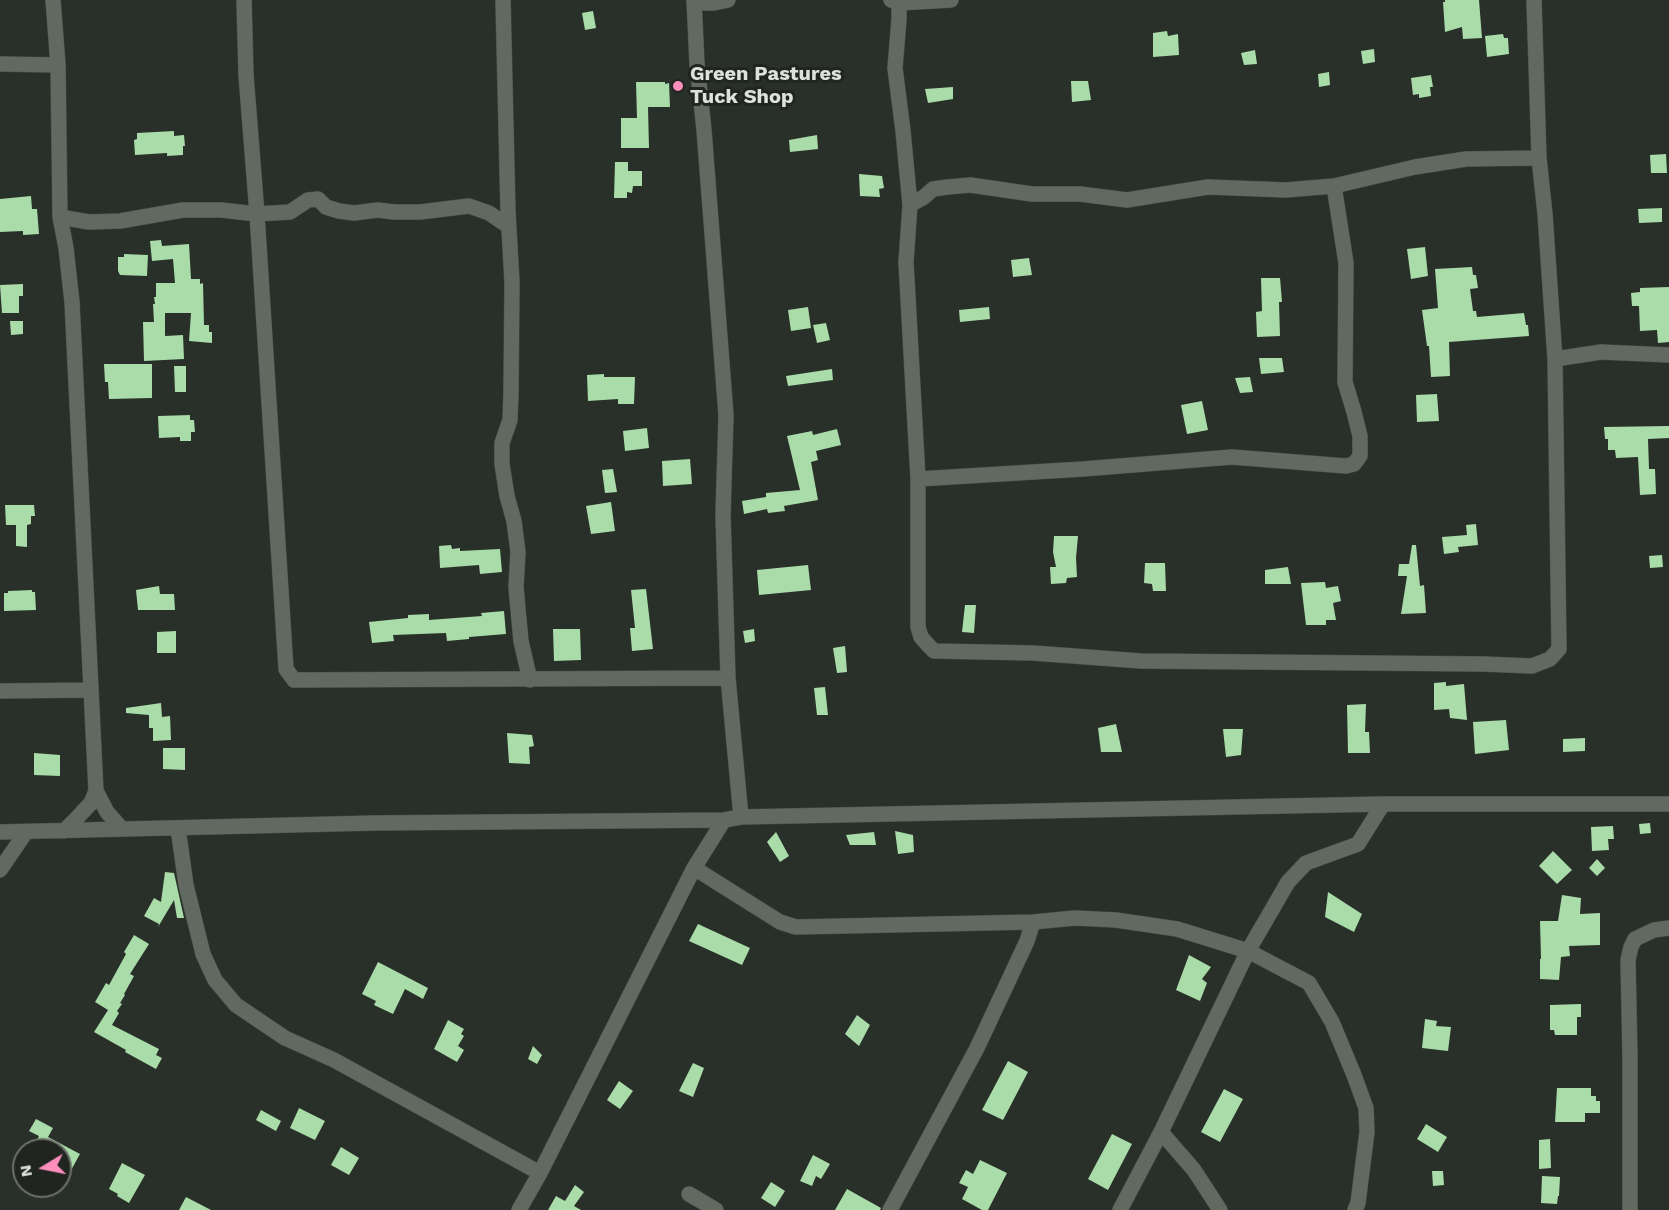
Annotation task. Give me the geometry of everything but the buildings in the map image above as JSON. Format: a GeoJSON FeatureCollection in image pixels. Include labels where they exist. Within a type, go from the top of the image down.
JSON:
{"type":"FeatureCollection","features":[{"type":"Feature","properties":{"kind":"street"},"geometry":{"type":"LineString","coordinates":[[52,0],[58,65],[60,217],[72,302],[96,791],[107,812],[122,829]]}},
{"type":"Feature","properties":{"kind":"street"},"geometry":{"type":"LineString","coordinates":[[244,0],[246,75],[286,669],[294,680],[728,678]]}},
{"type":"Feature","properties":{"kind":"street"},"geometry":{"type":"LineString","coordinates":[[503,0],[508,226],[512,282],[510,420],[502,443],[502,464],[514,521],[518,552],[516,587],[521,641],[530,680]]}},
{"type":"Feature","properties":{"kind":"street"},"geometry":{"type":"LineString","coordinates":[[728,0],[714,3],[694,2],[726,415],[723,515],[728,678],[741,817]]}},
{"type":"Feature","properties":{"kind":"street"},"geometry":{"type":"LineString","coordinates":[[951,0],[895,2],[899,19],[895,68],[910,205],[906,262],[918,479],[918,627],[921,637],[934,651],[1032,653],[1141,661],[1532,666],[1550,659],[1559,649],[1555,359],[1539,158],[1534,0]]}},
{"type":"Feature","properties":{"kind":"street"},"geometry":{"type":"LineString","coordinates":[[0,64],[58,65]]}},
{"type":"Feature","properties":{"kind":"street"},"geometry":{"type":"LineString","coordinates":[[910,205],[933,189],[970,185],[1032,194],[1080,194],[1127,200],[1208,187],[1286,190],[1334,186],[1415,167],[1466,159],[1539,158]]}},
{"type":"Feature","properties":{"kind":"street"},"geometry":{"type":"LineString","coordinates":[[918,479],[1232,457],[1346,466],[1354,464],[1360,456],[1360,436],[1345,382],[1346,263],[1334,186]]}},
{"type":"Feature","properties":{"kind":"street"},"geometry":{"type":"LineString","coordinates":[[60,217],[89,222],[120,220],[183,210],[221,210],[257,214],[290,212],[308,200],[318,199],[326,207],[354,213],[378,210],[420,212],[469,206],[489,213],[508,226]]}},
{"type":"Feature","properties":{"kind":"street"},"geometry":{"type":"LineString","coordinates":[[1555,359],[1601,352],[1669,355]]}},
{"type":"Feature","properties":{"kind":"street"},"geometry":{"type":"LineString","coordinates":[[0,691],[90,690]]}},
{"type":"Feature","properties":{"kind":"street"},"geometry":{"type":"LineString","coordinates":[[64,831],[91,803],[96,791]]}},
{"type":"Feature","properties":{"kind":"street"},"geometry":{"type":"LineString","coordinates":[[1120,1210],[1161,1132],[1248,951],[1288,882],[1306,863],[1358,844],[1383,804]]}},
{"type":"Feature","properties":{"kind":"street"},"geometry":{"type":"LineString","coordinates":[[0,832],[374,823],[724,820],[741,817],[1383,804],[1669,804]]}},
{"type":"Feature","properties":{"kind":"street"},"geometry":{"type":"LineString","coordinates":[[519,1210],[540,1173],[694,868],[724,820]]}},
{"type":"Feature","properties":{"kind":"street"},"geometry":{"type":"LineString","coordinates":[[178,828],[186,885],[203,954],[215,980],[236,1005],[285,1038],[334,1060],[540,1173]]}},
{"type":"Feature","properties":{"kind":"street"},"geometry":{"type":"LineString","coordinates":[[0,870],[26,832]]}},
{"type":"Feature","properties":{"kind":"street"},"geometry":{"type":"LineString","coordinates":[[694,868],[780,922],[796,927],[1033,922],[1075,918],[1116,920],[1177,929],[1248,951],[1309,983],[1332,1022],[1354,1075],[1366,1108],[1367,1132],[1355,1210]]}},
{"type":"Feature","properties":{"kind":"street"},"geometry":{"type":"LineString","coordinates":[[890,1210],[977,1048],[1033,922]]}},
{"type":"Feature","properties":{"kind":"street"},"geometry":{"type":"LineString","coordinates":[[1630,1210],[1628,960],[1635,939],[1654,930],[1669,928]]}},
{"type":"Feature","properties":{"kind":"street"},"geometry":{"type":"LineString","coordinates":[[1161,1132],[1194,1170],[1220,1210]]}},
{"type":"Feature","properties":{"kind":"street"},"geometry":{"type":"LineString","coordinates":[[689,1194],[716,1210]]}},
{"type":"Feature","properties":{"kind":"place","name":"Green Pastures Tuck Shop"},"geometry":{"type":"Point","coordinates":[678,86]}}]}
